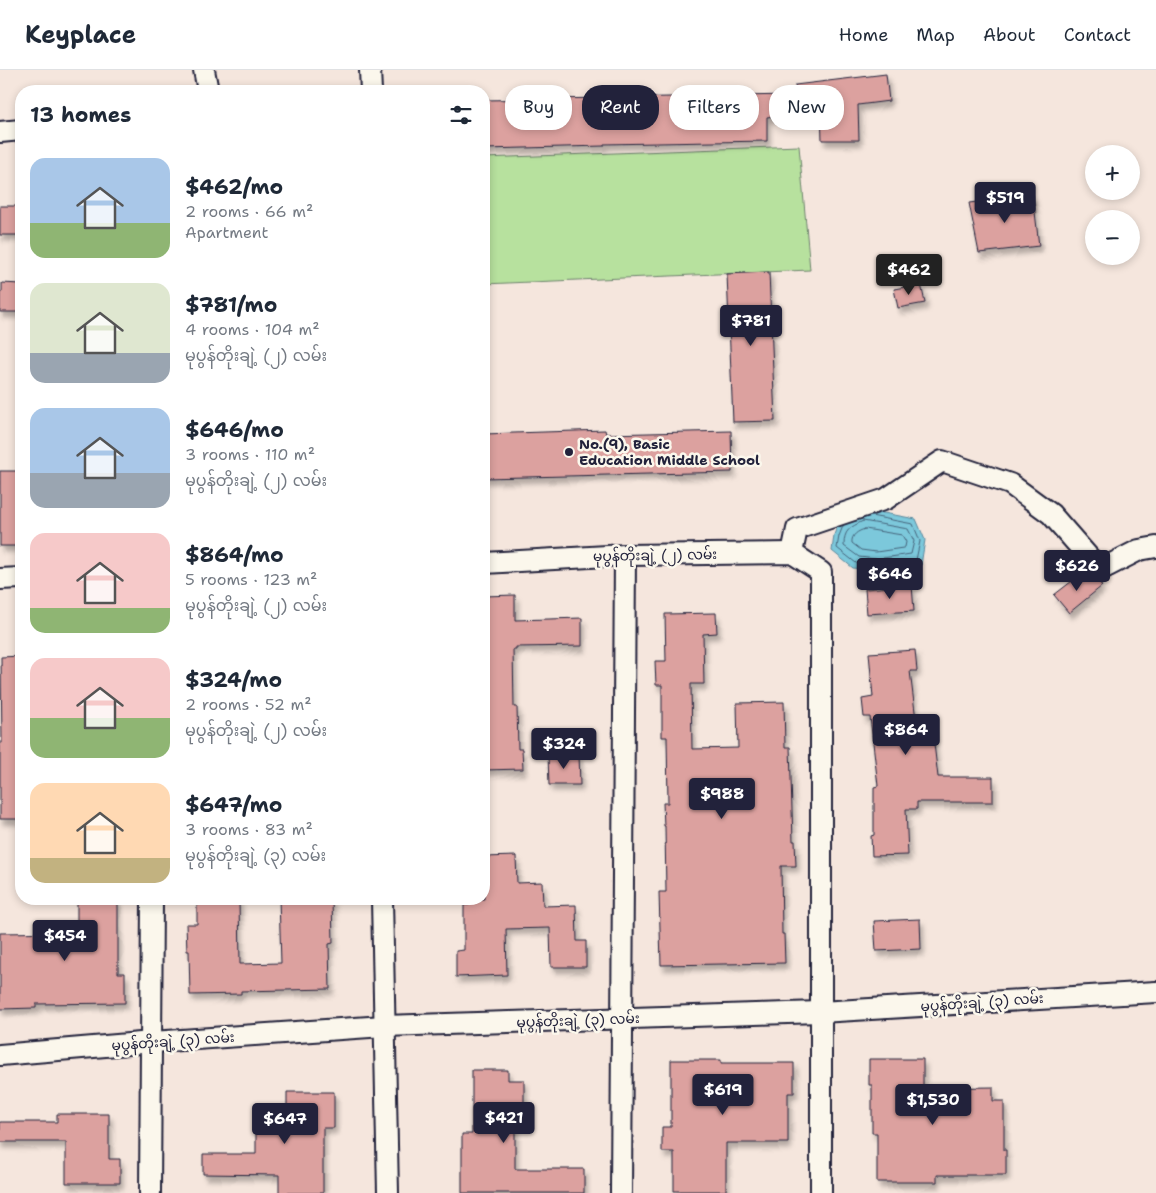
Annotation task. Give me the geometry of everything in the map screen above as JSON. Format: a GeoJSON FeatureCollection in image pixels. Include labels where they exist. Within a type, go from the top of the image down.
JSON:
{"type":"FeatureCollection","features":[{"type":"Feature","properties":{"kind":"street"},"geometry":{"type":"LineString","coordinates":[[204,70],[207,85]]}},
{"type":"Feature","properties":{"kind":"street"},"geometry":{"type":"LineString","coordinates":[[370,70],[370,85]]}},
{"type":"Feature","properties":{"kind":"street"},"geometry":{"type":"LineString","coordinates":[[0,132],[15,131]]}},
{"type":"Feature","properties":{"kind":"street"},"geometry":{"type":"LineString","coordinates":[[821,1193],[821,572],[792,553],[796,529],[886,499],[942,461],[1010,484],[1051,514],[1100,570],[1139,550],[1156,547]]}},
{"type":"Feature","properties":{"kind":"street","name":"မုပွန်တိုးချဲ့ (၂) လမ်း"},"geometry":{"type":"LineString","coordinates":[[490,562],[625,555],[792,553]]}},
{"type":"Feature","properties":{"kind":"street"},"geometry":{"type":"LineString","coordinates":[[621,1193],[625,555]]}},
{"type":"Feature","properties":{"kind":"street"},"geometry":{"type":"LineString","coordinates":[[0,579],[15,578]]}},
{"type":"Feature","properties":{"kind":"street"},"geometry":{"type":"LineString","coordinates":[[150,1193],[152,905]]}},
{"type":"Feature","properties":{"kind":"street"},"geometry":{"type":"LineString","coordinates":[[382,905],[388,1193]]}},
{"type":"Feature","properties":{"kind":"street","name":"မုပွန်တိုးချဲ့ (၃) လမ်း"},"geometry":{"type":"LineString","coordinates":[[0,1055],[152,1042],[384,1026],[820,1012],[1156,992]]}},
{"type":"Feature","properties":{"kind":"green space"},"geometry":{"type":"Polygon","coordinates":[[[799,146],[810,270],[490,284],[490,158],[799,146]]]}},
{"type":"Feature","properties":{"kind":"water"},"geometry":{"type":"Polygon","coordinates":[[[878,512],[916,519],[925,540],[921,565],[877,571],[853,568],[832,551],[834,535],[839,521],[878,512]]]}},
{"type":"Feature","properties":{"kind":"building"},"geometry":{"type":"Polygon","coordinates":[[[886,74],[889,101],[858,105],[859,140],[822,140],[822,130],[844,130],[844,85],[795,85],[886,74]]]}},
{"type":"Feature","properties":{"kind":"building"},"geometry":{"type":"Polygon","coordinates":[[[769,95],[767,141],[604,144],[604,146],[490,149],[490,100],[505,100],[505,130],[572,130],[572,99],[582,98],[582,130],[659,130],[659,97],[669,97],[669,130],[759,130],[759,96],[769,95]]]}},
{"type":"Feature","properties":{"kind":"building"},"geometry":{"type":"Polygon","coordinates":[[[1033,195],[1039,246],[979,253],[969,203],[1033,195]]]}},
{"type":"Feature","properties":{"kind":"building"},"geometry":{"type":"Polygon","coordinates":[[[0,206],[15,206],[15,235],[0,235],[0,206]]]}},
{"type":"Feature","properties":{"kind":"building"},"geometry":{"type":"Polygon","coordinates":[[[769,272],[775,421],[733,422],[727,274],[769,272]]]}},
{"type":"Feature","properties":{"kind":"building"},"geometry":{"type":"Polygon","coordinates":[[[2,283],[15,284],[15,312],[0,312],[0,292],[2,292],[2,283]]]}},
{"type":"Feature","properties":{"kind":"building"},"geometry":{"type":"Polygon","coordinates":[[[921,284],[925,303],[898,308],[894,289],[921,284]]]}},
{"type":"Feature","properties":{"kind":"building"},"geometry":{"type":"Polygon","coordinates":[[[605,430],[606,434],[731,431],[732,472],[490,478],[490,434],[605,430]]]}},
{"type":"Feature","properties":{"kind":"building"},"geometry":{"type":"Polygon","coordinates":[[[0,471],[15,471],[15,546],[0,546],[0,471]]]}},
{"type":"Feature","properties":{"kind":"building"},"geometry":{"type":"Polygon","coordinates":[[[1085,571],[1102,586],[1069,613],[1054,595],[1085,571]]]}},
{"type":"Feature","properties":{"kind":"building"},"geometry":{"type":"Polygon","coordinates":[[[912,585],[914,611],[867,614],[865,589],[912,585]]]}},
{"type":"Feature","properties":{"kind":"building"},"geometry":{"type":"Polygon","coordinates":[[[515,595],[515,620],[582,618],[582,646],[516,647],[516,649],[513,649],[514,707],[517,707],[518,749],[522,749],[523,769],[490,770],[490,596],[515,595]]]}},
{"type":"Feature","properties":{"kind":"building"},"geometry":{"type":"Polygon","coordinates":[[[716,613],[717,633],[703,634],[704,684],[691,684],[692,749],[738,748],[737,703],[784,702],[785,747],[790,747],[793,841],[795,841],[796,866],[781,866],[782,934],[784,934],[785,963],[661,965],[659,892],[666,892],[663,803],[668,803],[667,737],[662,737],[662,685],[656,685],[655,661],[666,661],[665,614],[716,613]]]}},
{"type":"Feature","properties":{"kind":"building"},"geometry":{"type":"Polygon","coordinates":[[[915,650],[917,671],[910,671],[917,728],[932,727],[938,777],[993,777],[993,802],[917,802],[917,809],[906,809],[908,855],[872,856],[871,836],[874,835],[874,787],[878,786],[870,717],[864,717],[862,699],[873,697],[869,653],[915,650]]]}},
{"type":"Feature","properties":{"kind":"building"},"geometry":{"type":"Polygon","coordinates":[[[15,656],[15,819],[0,819],[0,743],[2,743],[1,657],[15,656]]]}},
{"type":"Feature","properties":{"kind":"building"},"geometry":{"type":"Polygon","coordinates":[[[579,754],[580,785],[549,785],[548,755],[579,754]]]}},
{"type":"Feature","properties":{"kind":"building"},"geometry":{"type":"Polygon","coordinates":[[[516,856],[517,883],[542,882],[543,906],[576,905],[577,941],[586,941],[586,967],[551,967],[550,928],[506,929],[507,975],[456,977],[456,951],[464,950],[464,905],[490,905],[490,857],[516,856]]]}},
{"type":"Feature","properties":{"kind":"building"},"geometry":{"type":"Polygon","coordinates":[[[77,905],[118,905],[118,973],[125,973],[125,1003],[36,1004],[36,1008],[0,1009],[0,933],[77,932],[77,905]]]}},
{"type":"Feature","properties":{"kind":"building"},"geometry":{"type":"Polygon","coordinates":[[[197,905],[239,905],[240,964],[281,963],[279,905],[332,905],[333,943],[329,944],[330,989],[241,991],[241,994],[190,995],[186,924],[197,924],[197,905]]]}},
{"type":"Feature","properties":{"kind":"building"},"geometry":{"type":"Polygon","coordinates":[[[920,919],[921,949],[876,951],[874,921],[920,919]]]}},
{"type":"Feature","properties":{"kind":"building"},"geometry":{"type":"Polygon","coordinates":[[[869,1059],[923,1059],[923,1088],[993,1087],[993,1101],[1004,1101],[1006,1175],[937,1175],[937,1182],[877,1182],[877,1133],[872,1133],[872,1085],[869,1085],[869,1059]]]}},
{"type":"Feature","properties":{"kind":"building"},"geometry":{"type":"Polygon","coordinates":[[[671,1060],[721,1060],[721,1063],[794,1063],[794,1093],[788,1093],[788,1143],[726,1143],[726,1191],[674,1191],[674,1152],[662,1152],[662,1127],[671,1127],[671,1060]]]}},
{"type":"Feature","properties":{"kind":"building"},"geometry":{"type":"Polygon","coordinates":[[[472,1070],[508,1070],[508,1080],[524,1080],[524,1111],[515,1111],[515,1169],[584,1169],[584,1193],[462,1193],[462,1134],[472,1134],[472,1070]]]}},
{"type":"Feature","properties":{"kind":"building"},"geometry":{"type":"Polygon","coordinates":[[[287,1092],[334,1092],[334,1128],[323,1128],[323,1193],[279,1193],[279,1175],[203,1174],[203,1154],[256,1154],[256,1109],[287,1109],[287,1092]]]}},
{"type":"Feature","properties":{"kind":"building"},"geometry":{"type":"Polygon","coordinates":[[[57,1114],[109,1114],[109,1159],[120,1159],[120,1183],[66,1183],[66,1142],[0,1142],[0,1122],[57,1122],[57,1114]]]}},
{"type":"Feature","properties":{"kind":"place","name":"No.(9), Basic Education Middle School"},"geometry":{"type":"Point","coordinates":[569,452]}}]}
